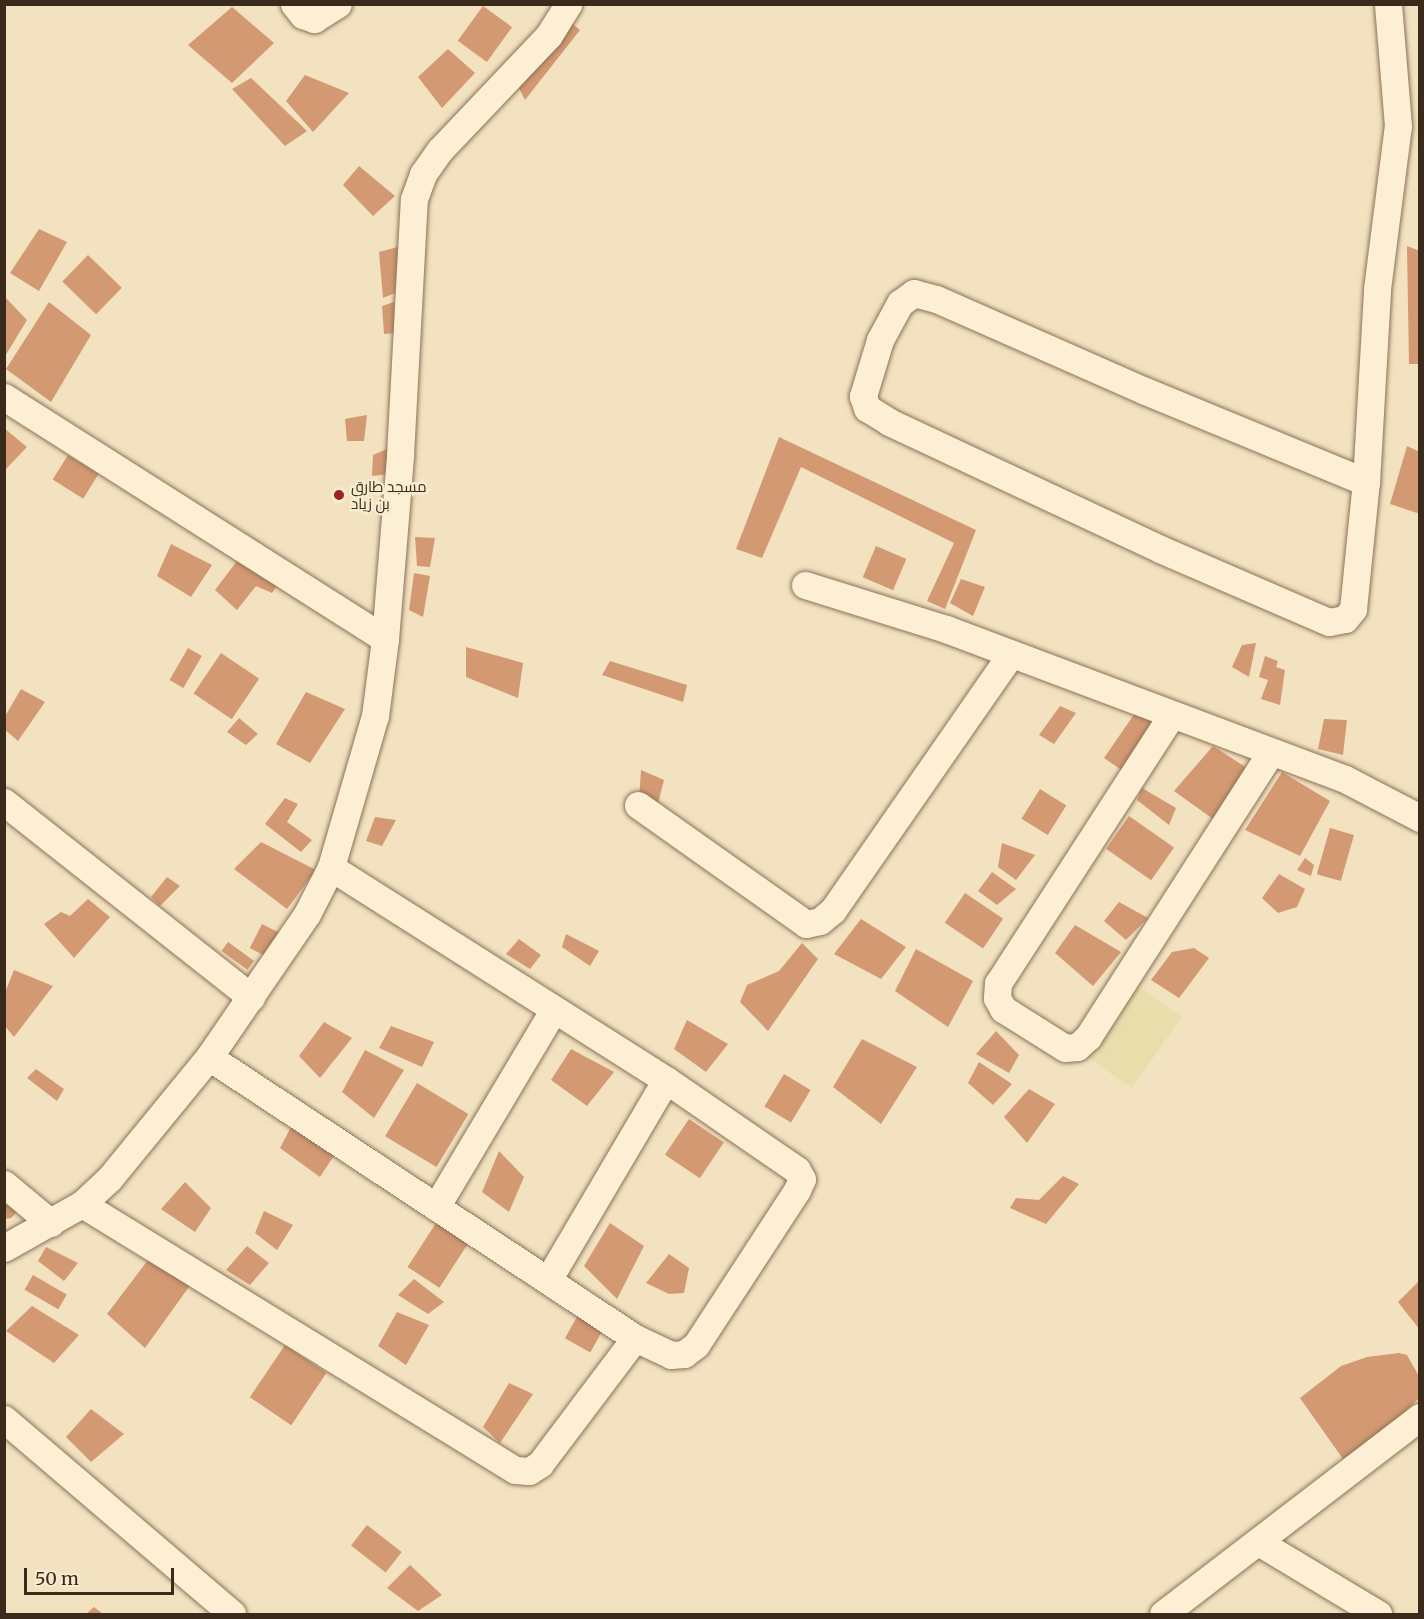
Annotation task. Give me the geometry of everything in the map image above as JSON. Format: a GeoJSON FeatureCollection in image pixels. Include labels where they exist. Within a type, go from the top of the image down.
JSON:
{"type":"FeatureCollection","features":[{"type":"Feature","properties":{"kind":"street"},"geometry":{"type":"LineString","coordinates":[[294,4],[303,15],[314,19],[339,4]]}},
{"type":"Feature","properties":{"kind":"street"},"geometry":{"type":"LineString","coordinates":[[4,1248],[82,1204],[109,1179],[209,1058],[307,914],[331,867],[375,716],[385,639],[400,455],[414,199],[423,174],[440,150],[549,35],[568,4]]}},
{"type":"Feature","properties":{"kind":"street"},"geometry":{"type":"LineString","coordinates":[[1366,482],[1145,392],[936,299],[914,293],[900,303],[880,340],[863,396],[867,408],[889,422],[1160,549],[1329,622],[1345,618],[1353,609],[1366,482],[1377,289],[1409,130],[1388,4]]}},
{"type":"Feature","properties":{"kind":"street"},"geometry":{"type":"LineString","coordinates":[[4,397],[385,639]]}},
{"type":"Feature","properties":{"kind":"street"},"geometry":{"type":"LineString","coordinates":[[805,585],[946,629],[1270,753],[1345,779],[1419,818]]}},
{"type":"Feature","properties":{"kind":"street"},"geometry":{"type":"LineString","coordinates":[[638,805],[806,924],[820,921],[833,910],[1011,654]]}},
{"type":"Feature","properties":{"kind":"street"},"geometry":{"type":"LineString","coordinates":[[1172,716],[998,983],[997,998],[1003,1009],[1065,1048],[1077,1047],[1088,1037],[1270,753]]}},
{"type":"Feature","properties":{"kind":"street"},"geometry":{"type":"LineString","coordinates":[[4,802],[251,998]]}},
{"type":"Feature","properties":{"kind":"street"},"geometry":{"type":"LineString","coordinates":[[209,1058],[635,1338],[671,1355],[684,1353],[696,1345],[802,1179],[797,1170],[666,1080],[553,1011],[331,867]]}},
{"type":"Feature","properties":{"kind":"street"},"geometry":{"type":"LineString","coordinates":[[436,1207],[553,1011]]}},
{"type":"Feature","properties":{"kind":"street"},"geometry":{"type":"LineString","coordinates":[[548,1280],[666,1080]]}},
{"type":"Feature","properties":{"kind":"street"},"geometry":{"type":"LineString","coordinates":[[4,1184],[51,1223]]}},
{"type":"Feature","properties":{"kind":"street"},"geometry":{"type":"LineString","coordinates":[[82,1204],[515,1470],[529,1471],[540,1464],[635,1338]]}},
{"type":"Feature","properties":{"kind":"street"},"geometry":{"type":"LineString","coordinates":[[4,1419],[232,1614]]}},
{"type":"Feature","properties":{"kind":"street"},"geometry":{"type":"LineString","coordinates":[[1163,1614],[1417,1423]]}},
{"type":"Feature","properties":{"kind":"street"},"geometry":{"type":"LineString","coordinates":[[1260,1543],[1378,1614]]}},
{"type":"Feature","properties":{"kind":"shaded area"},"geometry":{"type":"Polygon","coordinates":[[[1135,984],[1182,1017],[1132,1088],[1085,1055],[1135,984]]]}},
{"type":"Feature","properties":{"kind":"building"},"geometry":{"type":"Polygon","coordinates":[[[483,6],[512,27],[487,62],[458,41],[483,6]]]}},
{"type":"Feature","properties":{"kind":"building"},"geometry":{"type":"Polygon","coordinates":[[[232,7],[274,43],[232,83],[188,45],[232,7]]]}},
{"type":"Feature","properties":{"kind":"building"},"geometry":{"type":"Polygon","coordinates":[[[569,21],[580,30],[525,100],[515,80],[569,21]]]}},
{"type":"Feature","properties":{"kind":"building"},"geometry":{"type":"Polygon","coordinates":[[[448,49],[475,73],[442,108],[418,77],[448,49]]]}},
{"type":"Feature","properties":{"kind":"building"},"geometry":{"type":"Polygon","coordinates":[[[305,75],[349,93],[313,132],[286,101],[305,75]]]}},
{"type":"Feature","properties":{"kind":"building"},"geometry":{"type":"Polygon","coordinates":[[[251,78],[307,131],[285,146],[232,89],[251,78]]]}},
{"type":"Feature","properties":{"kind":"building"},"geometry":{"type":"Polygon","coordinates":[[[359,166],[395,196],[373,216],[343,185],[359,166]]]}},
{"type":"Feature","properties":{"kind":"building"},"geometry":{"type":"Polygon","coordinates":[[[39,229],[67,242],[39,291],[10,273],[39,229]]]}},
{"type":"Feature","properties":{"kind":"building"},"geometry":{"type":"Polygon","coordinates":[[[1407,246],[1420,251],[1420,364],[1409,364],[1407,246]]]}},
{"type":"Feature","properties":{"kind":"building"},"geometry":{"type":"Polygon","coordinates":[[[398,247],[395,293],[383,298],[379,252],[398,247]]]}},
{"type":"Feature","properties":{"kind":"building"},"geometry":{"type":"Polygon","coordinates":[[[88,255],[122,288],[96,314],[62,282],[88,255]]]}},
{"type":"Feature","properties":{"kind":"building"},"geometry":{"type":"Polygon","coordinates":[[[4,296],[27,320],[4,358],[4,296]]]}},
{"type":"Feature","properties":{"kind":"building"},"geometry":{"type":"Polygon","coordinates":[[[49,302],[91,335],[51,402],[6,369],[49,302]]]}},
{"type":"Feature","properties":{"kind":"building"},"geometry":{"type":"Polygon","coordinates":[[[394,302],[395,333],[384,334],[382,306],[394,302]]]}},
{"type":"Feature","properties":{"kind":"building"},"geometry":{"type":"Polygon","coordinates":[[[367,415],[364,441],[347,441],[345,419],[367,415]]]}},
{"type":"Feature","properties":{"kind":"building"},"geometry":{"type":"Polygon","coordinates":[[[4,428],[27,447],[4,471],[4,428]]]}},
{"type":"Feature","properties":{"kind":"building"},"geometry":{"type":"Polygon","coordinates":[[[779,437],[976,530],[945,609],[927,601],[954,543],[801,467],[762,558],[736,549],[779,437]]]}},
{"type":"Feature","properties":{"kind":"building"},"geometry":{"type":"Polygon","coordinates":[[[1407,446],[1420,452],[1420,514],[1390,504],[1407,446]]]}},
{"type":"Feature","properties":{"kind":"building"},"geometry":{"type":"Polygon","coordinates":[[[389,448],[388,474],[372,476],[373,455],[389,448]]]}},
{"type":"Feature","properties":{"kind":"building"},"geometry":{"type":"Polygon","coordinates":[[[68,455],[99,474],[83,499],[53,480],[68,455]]]}},
{"type":"Feature","properties":{"kind":"building"},"geometry":{"type":"Polygon","coordinates":[[[415,537],[435,538],[430,567],[417,566],[415,537]]]}},
{"type":"Feature","properties":{"kind":"building"},"geometry":{"type":"Polygon","coordinates":[[[171,544],[212,565],[191,597],[157,576],[171,544]]]}},
{"type":"Feature","properties":{"kind":"building"},"geometry":{"type":"Polygon","coordinates":[[[876,546],[906,559],[893,590],[863,577],[876,546]]]}},
{"type":"Feature","properties":{"kind":"building"},"geometry":{"type":"Polygon","coordinates":[[[240,557],[280,581],[272,593],[256,586],[237,610],[215,590],[240,557]]]}},
{"type":"Feature","properties":{"kind":"building"},"geometry":{"type":"Polygon","coordinates":[[[414,573],[430,576],[423,617],[409,610],[414,573]]]}},
{"type":"Feature","properties":{"kind":"building"},"geometry":{"type":"Polygon","coordinates":[[[961,579],[985,587],[973,616],[950,603],[961,579]]]}},
{"type":"Feature","properties":{"kind":"building"},"geometry":{"type":"Polygon","coordinates":[[[1256,643],[1249,677],[1232,667],[1242,645],[1256,643]]]}},
{"type":"Feature","properties":{"kind":"building"},"geometry":{"type":"Polygon","coordinates":[[[466,647],[523,663],[518,698],[466,677],[466,647]]]}},
{"type":"Feature","properties":{"kind":"building"},"geometry":{"type":"Polygon","coordinates":[[[188,648],[202,656],[183,688],[170,680],[188,648]]]}},
{"type":"Feature","properties":{"kind":"building"},"geometry":{"type":"Polygon","coordinates":[[[221,653],[259,679],[232,719],[194,694],[221,653]]]}},
{"type":"Feature","properties":{"kind":"building"},"geometry":{"type":"Polygon","coordinates":[[[1265,656],[1278,661],[1276,667],[1285,670],[1280,705],[1261,699],[1268,680],[1259,677],[1265,656]]]}},
{"type":"Feature","properties":{"kind":"building"},"geometry":{"type":"Polygon","coordinates":[[[610,661],[687,685],[683,702],[602,675],[610,661]]]}},
{"type":"Feature","properties":{"kind":"building"},"geometry":{"type":"Polygon","coordinates":[[[21,689],[45,702],[18,741],[4,729],[4,718],[21,689]]]}},
{"type":"Feature","properties":{"kind":"building"},"geometry":{"type":"Polygon","coordinates":[[[306,692],[345,709],[310,763],[276,744],[306,692]]]}},
{"type":"Feature","properties":{"kind":"building"},"geometry":{"type":"Polygon","coordinates":[[[1060,706],[1076,713],[1054,744],[1039,735],[1060,706]]]}},
{"type":"Feature","properties":{"kind":"building"},"geometry":{"type":"Polygon","coordinates":[[[1135,713],[1161,719],[1123,771],[1104,758],[1135,713]]]}},
{"type":"Feature","properties":{"kind":"building"},"geometry":{"type":"Polygon","coordinates":[[[239,718],[258,734],[246,745],[227,732],[239,718]]]}},
{"type":"Feature","properties":{"kind":"building"},"geometry":{"type":"Polygon","coordinates":[[[1324,719],[1347,720],[1343,755],[1318,749],[1324,719]]]}},
{"type":"Feature","properties":{"kind":"building"},"geometry":{"type":"Polygon","coordinates":[[[1213,746],[1247,768],[1213,819],[1174,791],[1213,746]]]}},
{"type":"Feature","properties":{"kind":"building"},"geometry":{"type":"Polygon","coordinates":[[[641,770],[664,780],[656,811],[639,799],[641,770]]]}},
{"type":"Feature","properties":{"kind":"building"},"geometry":{"type":"Polygon","coordinates":[[[1282,772],[1330,801],[1300,856],[1245,830],[1282,772]]]}},
{"type":"Feature","properties":{"kind":"building"},"geometry":{"type":"Polygon","coordinates":[[[1142,788],[1176,808],[1169,825],[1137,800],[1142,788]]]}},
{"type":"Feature","properties":{"kind":"building"},"geometry":{"type":"Polygon","coordinates":[[[1040,789],[1066,805],[1048,835],[1021,819],[1040,789]]]}},
{"type":"Feature","properties":{"kind":"building"},"geometry":{"type":"Polygon","coordinates":[[[285,798],[298,804],[287,822],[312,840],[301,852],[265,824],[285,798]]]}},
{"type":"Feature","properties":{"kind":"building"},"geometry":{"type":"Polygon","coordinates":[[[1129,816],[1174,848],[1151,880],[1106,849],[1129,816]]]}},
{"type":"Feature","properties":{"kind":"building"},"geometry":{"type":"Polygon","coordinates":[[[375,817],[396,820],[382,846],[366,841],[375,817]]]}},
{"type":"Feature","properties":{"kind":"building"},"geometry":{"type":"Polygon","coordinates":[[[1330,828],[1354,835],[1341,881],[1317,874],[1330,828]]]}},
{"type":"Feature","properties":{"kind":"building"},"geometry":{"type":"Polygon","coordinates":[[[261,842],[316,870],[287,909],[234,869],[261,842]]]}},
{"type":"Feature","properties":{"kind":"building"},"geometry":{"type":"Polygon","coordinates":[[[1002,843],[1035,855],[1016,880],[998,867],[1002,843]]]}},
{"type":"Feature","properties":{"kind":"building"},"geometry":{"type":"Polygon","coordinates":[[[1305,858],[1314,865],[1311,876],[1297,870],[1305,858]]]}},
{"type":"Feature","properties":{"kind":"building"},"geometry":{"type":"Polygon","coordinates":[[[992,872],[1016,889],[997,905],[978,891],[992,872]]]}},
{"type":"Feature","properties":{"kind":"building"},"geometry":{"type":"Polygon","coordinates":[[[1279,874],[1305,889],[1297,907],[1278,913],[1262,898],[1279,874]]]}},
{"type":"Feature","properties":{"kind":"building"},"geometry":{"type":"Polygon","coordinates":[[[167,877],[180,886],[160,906],[151,897],[167,877]]]}},
{"type":"Feature","properties":{"kind":"building"},"geometry":{"type":"Polygon","coordinates":[[[965,893],[1003,919],[983,949],[945,923],[965,893]]]}},
{"type":"Feature","properties":{"kind":"building"},"geometry":{"type":"Polygon","coordinates":[[[88,899],[110,917],[74,958],[44,924],[61,912],[70,916],[88,899]]]}},
{"type":"Feature","properties":{"kind":"building"},"geometry":{"type":"Polygon","coordinates":[[[1119,902],[1148,918],[1126,940],[1104,921],[1119,902]]]}},
{"type":"Feature","properties":{"kind":"building"},"geometry":{"type":"Polygon","coordinates":[[[861,919],[906,947],[881,979],[834,954],[861,919]]]}},
{"type":"Feature","properties":{"kind":"building"},"geometry":{"type":"Polygon","coordinates":[[[262,924],[282,934],[269,958],[250,948],[262,924]]]}},
{"type":"Feature","properties":{"kind":"building"},"geometry":{"type":"Polygon","coordinates":[[[1075,925],[1121,952],[1093,986],[1055,953],[1075,925]]]}},
{"type":"Feature","properties":{"kind":"building"},"geometry":{"type":"Polygon","coordinates":[[[566,934],[599,951],[590,966],[562,947],[566,934]]]}},
{"type":"Feature","properties":{"kind":"building"},"geometry":{"type":"Polygon","coordinates":[[[519,939],[541,955],[530,969],[506,954],[519,939]]]}},
{"type":"Feature","properties":{"kind":"building"},"geometry":{"type":"Polygon","coordinates":[[[228,942],[254,961],[247,970],[222,951],[228,942]]]}},
{"type":"Feature","properties":{"kind":"building"},"geometry":{"type":"Polygon","coordinates":[[[802,943],[818,959],[768,1031],[740,1002],[747,985],[779,971],[802,943]]]}},
{"type":"Feature","properties":{"kind":"building"},"geometry":{"type":"Polygon","coordinates":[[[1194,948],[1209,958],[1179,998],[1151,980],[1172,952],[1194,948]]]}},
{"type":"Feature","properties":{"kind":"building"},"geometry":{"type":"Polygon","coordinates":[[[916,949],[973,981],[948,1027],[895,991],[916,949]]]}},
{"type":"Feature","properties":{"kind":"building"},"geometry":{"type":"Polygon","coordinates":[[[14,970],[53,986],[14,1037],[4,1025],[4,995],[14,970]]]}},
{"type":"Feature","properties":{"kind":"building"},"geometry":{"type":"Polygon","coordinates":[[[687,1020],[728,1044],[706,1072],[674,1049],[687,1020]]]}},
{"type":"Feature","properties":{"kind":"building"},"geometry":{"type":"Polygon","coordinates":[[[324,1022],[352,1038],[320,1078],[299,1056],[324,1022]]]}},
{"type":"Feature","properties":{"kind":"building"},"geometry":{"type":"Polygon","coordinates":[[[391,1026],[434,1042],[422,1067],[379,1048],[391,1026]]]}},
{"type":"Feature","properties":{"kind":"building"},"geometry":{"type":"Polygon","coordinates":[[[996,1031],[1019,1055],[1009,1073],[976,1054],[996,1031]]]}},
{"type":"Feature","properties":{"kind":"building"},"geometry":{"type":"Polygon","coordinates":[[[862,1039],[917,1067],[881,1124],[833,1087],[862,1039]]]}},
{"type":"Feature","properties":{"kind":"building"},"geometry":{"type":"Polygon","coordinates":[[[571,1049],[614,1072],[587,1106],[551,1080],[571,1049]]]}},
{"type":"Feature","properties":{"kind":"building"},"geometry":{"type":"Polygon","coordinates":[[[365,1050],[404,1070],[374,1118],[342,1092],[365,1050]]]}},
{"type":"Feature","properties":{"kind":"building"},"geometry":{"type":"Polygon","coordinates":[[[979,1062],[1012,1084],[993,1105],[968,1083],[979,1062]]]}},
{"type":"Feature","properties":{"kind":"building"},"geometry":{"type":"Polygon","coordinates":[[[36,1069],[64,1089],[57,1101],[27,1078],[36,1069]]]}},
{"type":"Feature","properties":{"kind":"building"},"geometry":{"type":"Polygon","coordinates":[[[784,1074],[811,1090],[791,1123],[764,1107],[784,1074]]]}},
{"type":"Feature","properties":{"kind":"building"},"geometry":{"type":"Polygon","coordinates":[[[417,1083],[468,1114],[436,1167],[385,1136],[417,1083]]]}},
{"type":"Feature","properties":{"kind":"building"},"geometry":{"type":"Polygon","coordinates":[[[1029,1089],[1055,1104],[1027,1143],[1004,1117],[1029,1089]]]}},
{"type":"Feature","properties":{"kind":"building"},"geometry":{"type":"Polygon","coordinates":[[[689,1119],[724,1142],[700,1178],[665,1155],[689,1119]]]}},
{"type":"Feature","properties":{"kind":"building"},"geometry":{"type":"Polygon","coordinates":[[[292,1125],[337,1151],[320,1177],[280,1148],[292,1125]]]}},
{"type":"Feature","properties":{"kind":"building"},"geometry":{"type":"Polygon","coordinates":[[[499,1151],[524,1177],[509,1212],[482,1192],[499,1151]]]}},
{"type":"Feature","properties":{"kind":"building"},"geometry":{"type":"Polygon","coordinates":[[[1063,1176],[1079,1184],[1046,1224],[1010,1208],[1016,1198],[1039,1200],[1063,1176]]]}},
{"type":"Feature","properties":{"kind":"building"},"geometry":{"type":"Polygon","coordinates":[[[185,1182],[211,1208],[195,1232],[161,1209],[185,1182]]]}},
{"type":"Feature","properties":{"kind":"building"},"geometry":{"type":"Polygon","coordinates":[[[4,1200],[19,1210],[11,1218],[4,1219],[4,1200]]]}},
{"type":"Feature","properties":{"kind":"building"},"geometry":{"type":"Polygon","coordinates":[[[264,1211],[293,1225],[277,1250],[255,1233],[264,1211]]]}},
{"type":"Feature","properties":{"kind":"building"},"geometry":{"type":"Polygon","coordinates":[[[438,1220],[470,1241],[439,1288],[408,1267],[438,1220]]]}},
{"type":"Feature","properties":{"kind":"building"},"geometry":{"type":"Polygon","coordinates":[[[610,1223],[644,1246],[617,1299],[584,1266],[610,1223]]]}},
{"type":"Feature","properties":{"kind":"building"},"geometry":{"type":"Polygon","coordinates":[[[247,1246],[269,1263],[250,1285],[226,1270],[247,1246]]]}},
{"type":"Feature","properties":{"kind":"building"},"geometry":{"type":"Polygon","coordinates":[[[46,1247],[78,1263],[64,1281],[38,1261],[46,1247]]]}},
{"type":"Feature","properties":{"kind":"building"},"geometry":{"type":"Polygon","coordinates":[[[669,1254],[689,1268],[684,1293],[669,1294],[646,1283],[669,1254]]]}},
{"type":"Feature","properties":{"kind":"building"},"geometry":{"type":"Polygon","coordinates":[[[148,1260],[191,1284],[145,1348],[107,1314],[148,1260]]]}},
{"type":"Feature","properties":{"kind":"building"},"geometry":{"type":"Polygon","coordinates":[[[33,1275],[67,1294],[58,1309],[24,1290],[33,1275]]]}},
{"type":"Feature","properties":{"kind":"building"},"geometry":{"type":"Polygon","coordinates":[[[414,1279],[444,1302],[428,1314],[398,1295],[414,1279]]]}},
{"type":"Feature","properties":{"kind":"building"},"geometry":{"type":"Polygon","coordinates":[[[1420,1280],[1420,1330],[1398,1302],[1420,1280]]]}},
{"type":"Feature","properties":{"kind":"building"},"geometry":{"type":"Polygon","coordinates":[[[32,1306],[79,1335],[54,1363],[6,1331],[32,1306]]]}},
{"type":"Feature","properties":{"kind":"building"},"geometry":{"type":"Polygon","coordinates":[[[397,1312],[429,1325],[406,1365],[378,1346],[397,1312]]]}},
{"type":"Feature","properties":{"kind":"building"},"geometry":{"type":"Polygon","coordinates":[[[579,1313],[604,1327],[590,1352],[565,1338],[579,1313]]]}},
{"type":"Feature","properties":{"kind":"building"},"geometry":{"type":"Polygon","coordinates":[[[285,1345],[326,1373],[291,1425],[250,1397],[285,1345]]]}},
{"type":"Feature","properties":{"kind":"building"},"geometry":{"type":"Polygon","coordinates":[[[1399,1353],[1407,1355],[1420,1378],[1420,1397],[1386,1431],[1343,1459],[1300,1398],[1341,1366],[1367,1357],[1399,1353]]]}},
{"type":"Feature","properties":{"kind":"building"},"geometry":{"type":"Polygon","coordinates":[[[509,1383],[533,1394],[500,1443],[483,1427],[509,1383]]]}},
{"type":"Feature","properties":{"kind":"building"},"geometry":{"type":"Polygon","coordinates":[[[91,1409],[124,1434],[91,1462],[66,1437],[91,1409]]]}},
{"type":"Feature","properties":{"kind":"building"},"geometry":{"type":"Polygon","coordinates":[[[367,1525],[402,1552],[386,1573],[351,1545],[367,1525]]]}},
{"type":"Feature","properties":{"kind":"building"},"geometry":{"type":"Polygon","coordinates":[[[410,1565],[442,1595],[418,1611],[387,1588],[410,1565]]]}},
{"type":"Feature","properties":{"kind":"building"},"geometry":{"type":"Polygon","coordinates":[[[94,1607],[103,1614],[86,1614],[94,1607]]]}},
{"type":"Feature","properties":{"kind":"place","name":"مسجد طارق بن زياد"},"geometry":{"type":"Point","coordinates":[339,495]}}]}
